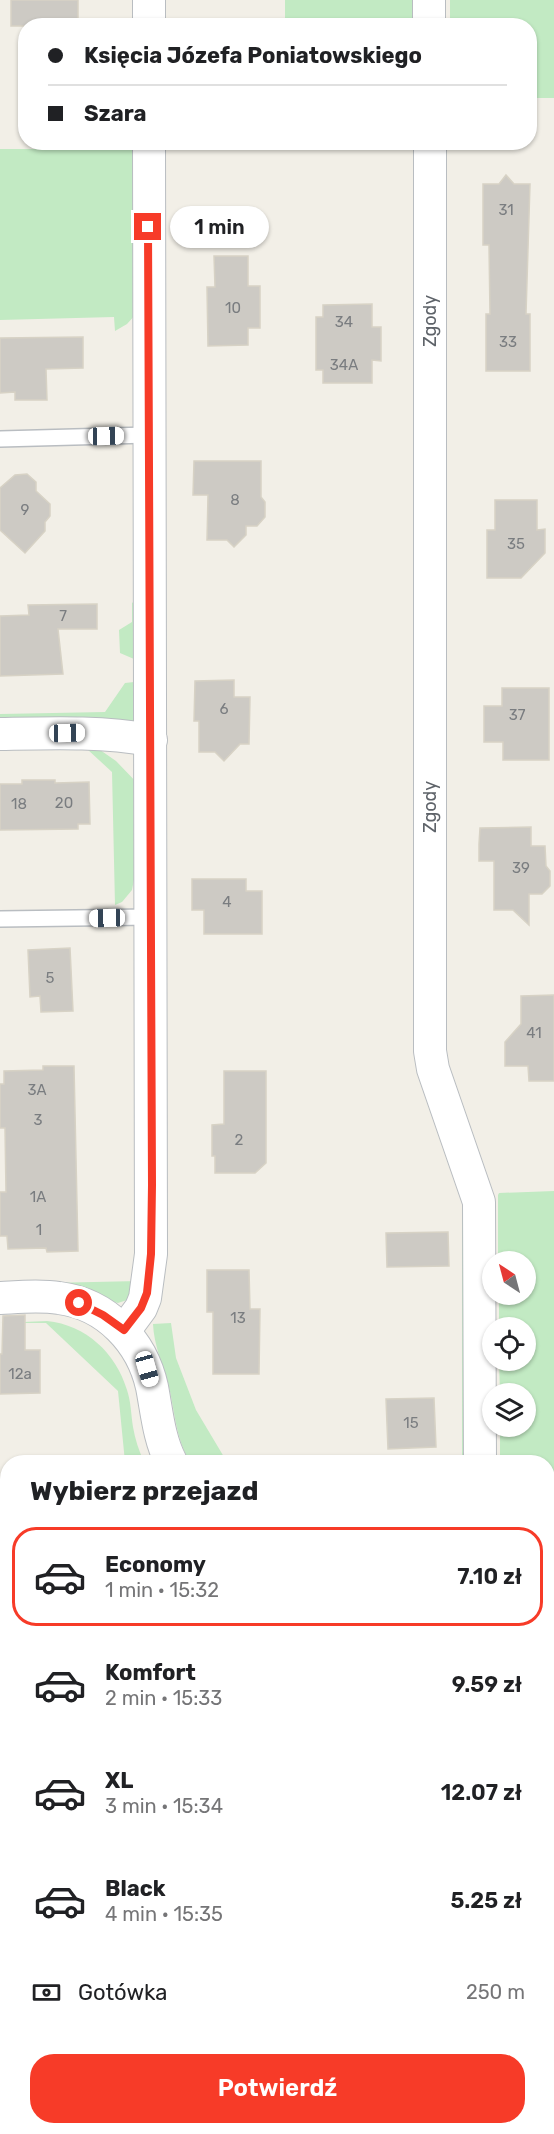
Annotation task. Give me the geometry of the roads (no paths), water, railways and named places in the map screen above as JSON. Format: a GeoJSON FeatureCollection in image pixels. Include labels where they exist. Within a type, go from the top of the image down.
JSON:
{"type":"FeatureCollection","features":[{"type":"Feature","properties":{"kind":"street"},"geometry":{"type":"LineString","coordinates":[[148,18],[149,0]]}},
{"type":"Feature","properties":{"kind":"street"},"geometry":{"type":"LineString","coordinates":[[429,0],[429,18]]}},
{"type":"Feature","properties":{"kind":"street"},"geometry":{"type":"LineString","coordinates":[[124,1330],[144,1303],[150,1264],[152,1185],[148,435],[149,150]]}},
{"type":"Feature","properties":{"kind":"street","name":"Zgody"},"geometry":{"type":"LineString","coordinates":[[430,150],[430,1051],[433,1069],[479,1202],[480,1455]]}},
{"type":"Feature","properties":{"kind":"street"},"geometry":{"type":"LineString","coordinates":[[0,734],[89,732],[151,740]]}},
{"type":"Feature","properties":{"kind":"street"},"geometry":{"type":"LineString","coordinates":[[0,1298],[41,1296],[70,1300],[103,1315],[124,1330],[147,1369],[161,1440],[168,1455]]}},
{"type":"Feature","properties":{"kind":"lane"},"geometry":{"type":"LineString","coordinates":[[0,439],[148,435]]}},
{"type":"Feature","properties":{"kind":"lane"},"geometry":{"type":"LineString","coordinates":[[0,920],[150,917]]}}]}
